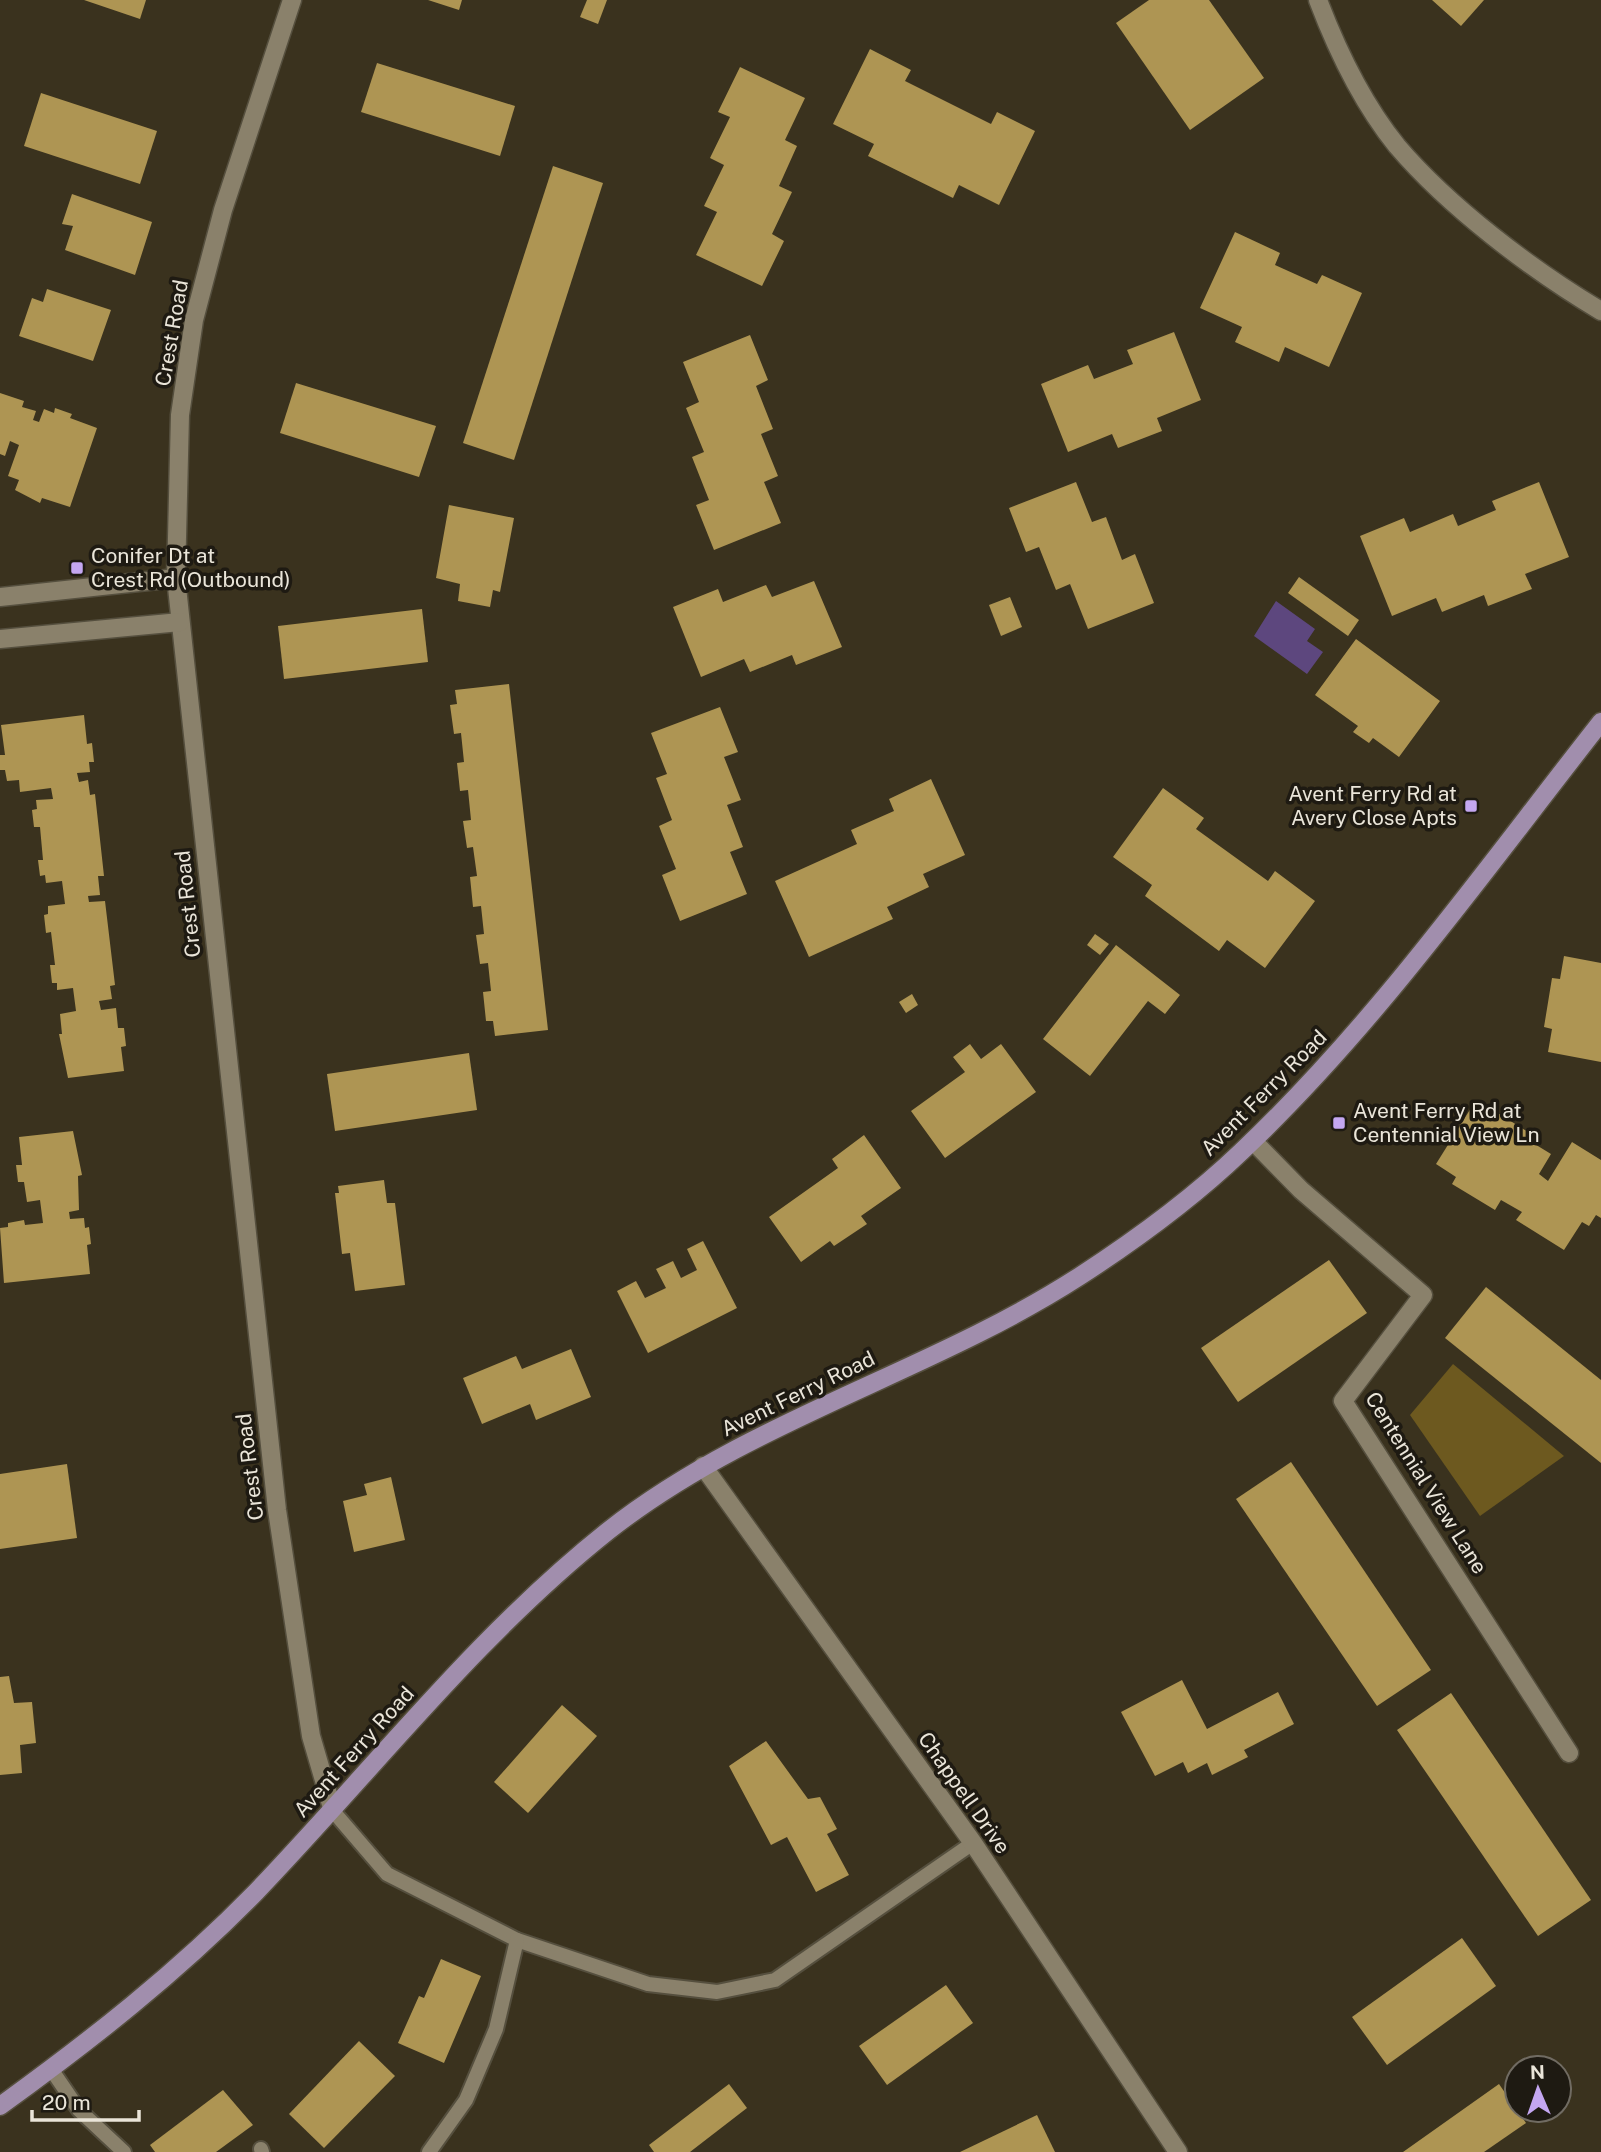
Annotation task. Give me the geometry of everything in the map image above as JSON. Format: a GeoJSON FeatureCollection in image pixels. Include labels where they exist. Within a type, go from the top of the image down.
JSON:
{"type":"FeatureCollection","features":[{"type":"Feature","properties":{"kind":"main road","name":"Avent Ferry Road"},"geometry":{"type":"LineString","coordinates":[[0,2106],[114,2020],[216,1931],[333,1811],[515,1611],[610,1530],[655,1496],[703,1466],[1043,1298],[1144,1231],[1189,1197],[1253,1140],[1351,1037],[1601,722]]}},
{"type":"Feature","properties":{"kind":"street","name":"Crest Road"},"geometry":{"type":"LineString","coordinates":[[292,0],[223,210],[194,320],[180,415],[176,578],[279,1524],[311,1736],[333,1811]]}},
{"type":"Feature","properties":{"kind":"street"},"geometry":{"type":"LineString","coordinates":[[1318,0],[1347,64],[1372,110],[1397,146],[1444,194],[1553,281],[1601,311]]}},
{"type":"Feature","properties":{"kind":"street"},"geometry":{"type":"LineString","coordinates":[[0,597],[176,578]]}},
{"type":"Feature","properties":{"kind":"street"},"geometry":{"type":"LineString","coordinates":[[0,639],[180,622]]}},
{"type":"Feature","properties":{"kind":"street","name":"Centennial View Lane"},"geometry":{"type":"LineString","coordinates":[[1253,1140],[1301,1190],[1423,1295],[1343,1401],[1569,1753]]}},
{"type":"Feature","properties":{"kind":"street","name":"Chappell Drive"},"geometry":{"type":"LineString","coordinates":[[703,1466],[973,1843],[1178,2152]]}},
{"type":"Feature","properties":{"kind":"lane"},"geometry":{"type":"LineString","coordinates":[[333,1811],[387,1874],[517,1940],[648,1984],[717,1992],[775,1980],[973,1843]]}},
{"type":"Feature","properties":{"kind":"lane"},"geometry":{"type":"LineString","coordinates":[[429,2152],[466,2100],[496,2029],[517,1940]]}},
{"type":"Feature","properties":{"kind":"lane"},"geometry":{"type":"LineString","coordinates":[[51,2069],[79,2110],[124,2152]]}},
{"type":"Feature","properties":{"kind":"shaded area"},"geometry":{"type":"Polygon","coordinates":[[[1276,601],[1315,629],[1307,641],[1323,652],[1307,674],[1254,636],[1276,601]]]}},
{"type":"Feature","properties":{"kind":"shaded area"},"geometry":{"type":"Polygon","coordinates":[[[1453,1364],[1564,1456],[1480,1516],[1410,1415],[1453,1364]]]}},
{"type":"Feature","properties":{"kind":"building"},"geometry":{"type":"Polygon","coordinates":[[[84,0],[146,0],[140,19],[84,0]]]}},
{"type":"Feature","properties":{"kind":"building"},"geometry":{"type":"Polygon","coordinates":[[[428,0],[462,0],[459,10],[428,0]]]}},
{"type":"Feature","properties":{"kind":"building"},"geometry":{"type":"Polygon","coordinates":[[[587,0],[607,0],[598,24],[580,17],[587,0]]]}},
{"type":"Feature","properties":{"kind":"building"},"geometry":{"type":"Polygon","coordinates":[[[1149,0],[1209,0],[1264,78],[1190,130],[1116,23],[1149,0]]]}},
{"type":"Feature","properties":{"kind":"building"},"geometry":{"type":"Polygon","coordinates":[[[1432,0],[1484,0],[1461,26],[1432,0]]]}},
{"type":"Feature","properties":{"kind":"building"},"geometry":{"type":"Polygon","coordinates":[[[870,49],[911,70],[905,81],[991,124],[997,112],[1035,131],[999,205],[959,185],[953,198],[868,156],[874,144],[833,124],[870,49]]]}},
{"type":"Feature","properties":{"kind":"building"},"geometry":{"type":"Polygon","coordinates":[[[377,63],[515,106],[500,156],[361,112],[377,63]]]}},
{"type":"Feature","properties":{"kind":"building"},"geometry":{"type":"Polygon","coordinates":[[[740,67],[805,98],[785,140],[797,146],[779,186],[792,192],[772,234],[784,241],[762,286],[696,255],[717,212],[704,206],[724,165],[710,158],[730,117],[718,112],[740,67]]]}},
{"type":"Feature","properties":{"kind":"building"},"geometry":{"type":"Polygon","coordinates":[[[41,93],[157,131],[140,184],[24,146],[41,93]]]}},
{"type":"Feature","properties":{"kind":"building"},"geometry":{"type":"Polygon","coordinates":[[[553,166],[603,183],[514,460],[463,443],[553,166]]]}},
{"type":"Feature","properties":{"kind":"building"},"geometry":{"type":"Polygon","coordinates":[[[72,194],[152,222],[135,275],[65,250],[73,226],[62,224],[72,194]]]}},
{"type":"Feature","properties":{"kind":"building"},"geometry":{"type":"Polygon","coordinates":[[[1235,232],[1280,253],[1275,265],[1317,284],[1322,275],[1362,293],[1329,367],[1285,347],[1279,362],[1235,342],[1242,327],[1200,308],[1235,232]]]}},
{"type":"Feature","properties":{"kind":"building"},"geometry":{"type":"Polygon","coordinates":[[[47,289],[111,310],[93,361],[19,336],[32,298],[43,302],[47,289]]]}},
{"type":"Feature","properties":{"kind":"building"},"geometry":{"type":"Polygon","coordinates":[[[1174,332],[1201,400],[1157,418],[1162,431],[1118,448],[1112,434],[1068,452],[1041,384],[1088,365],[1094,379],[1133,364],[1127,350],[1174,332]]]}},
{"type":"Feature","properties":{"kind":"building"},"geometry":{"type":"Polygon","coordinates":[[[750,335],[768,380],[756,386],[773,429],[761,434],[778,476],[764,482],[781,523],[714,550],[696,505],[709,500],[692,457],[704,452],[686,408],[699,402],[683,362],[750,335]]]}},
{"type":"Feature","properties":{"kind":"building"},"geometry":{"type":"Polygon","coordinates":[[[296,383],[436,426],[419,477],[280,433],[296,383]]]}},
{"type":"Feature","properties":{"kind":"building"},"geometry":{"type":"Polygon","coordinates":[[[0,393],[24,401],[22,407],[36,411],[33,420],[39,422],[44,409],[54,413],[55,408],[72,414],[70,418],[97,428],[70,507],[42,498],[40,503],[15,490],[19,480],[8,476],[19,445],[10,441],[5,456],[0,454],[0,393]]]}},
{"type":"Feature","properties":{"kind":"building"},"geometry":{"type":"Polygon","coordinates":[[[1076,482],[1092,522],[1106,517],[1122,560],[1135,554],[1154,603],[1088,629],[1070,584],[1056,590],[1039,547],[1026,552],[1009,508],[1076,482]]]}},
{"type":"Feature","properties":{"kind":"building"},"geometry":{"type":"Polygon","coordinates":[[[1539,482],[1569,557],[1525,574],[1532,589],[1488,606],[1484,595],[1442,612],[1436,598],[1392,616],[1360,536],[1404,518],[1410,532],[1453,514],[1458,526],[1496,510],[1492,501],[1539,482]]]}},
{"type":"Feature","properties":{"kind":"building"},"geometry":{"type":"Polygon","coordinates":[[[449,505],[514,518],[500,592],[493,590],[490,607],[458,601],[460,584],[436,578],[449,505]]]}},
{"type":"Feature","properties":{"kind":"building"},"geometry":{"type":"Polygon","coordinates":[[[1299,577],[1359,620],[1348,636],[1288,593],[1299,577]]]}},
{"type":"Feature","properties":{"kind":"building"},"geometry":{"type":"Polygon","coordinates":[[[814,581],[842,647],[796,665],[792,655],[750,672],[744,659],[701,677],[673,607],[718,589],[723,602],[766,585],[772,597],[814,581]]]}},
{"type":"Feature","properties":{"kind":"building"},"geometry":{"type":"Polygon","coordinates":[[[1010,597],[1022,627],[1001,636],[989,605],[1010,597]]]}},
{"type":"Feature","properties":{"kind":"building"},"geometry":{"type":"Polygon","coordinates":[[[422,609],[428,662],[284,679],[278,626],[422,609]]]}},
{"type":"Feature","properties":{"kind":"building"},"geometry":{"type":"Polygon","coordinates":[[[1356,639],[1440,701],[1399,757],[1373,738],[1369,743],[1353,732],[1358,726],[1315,695],[1356,639]]]}},
{"type":"Feature","properties":{"kind":"building"},"geometry":{"type":"Polygon","coordinates":[[[509,684],[548,1030],[495,1036],[493,1021],[486,1021],[483,992],[491,991],[488,963],[480,964],[476,935],[484,934],[481,906],[473,907],[470,877],[477,876],[473,847],[467,848],[463,821],[471,820],[468,790],[460,791],[457,763],[464,762],[461,733],[454,734],[450,705],[457,704],[455,690],[509,684]]]}},
{"type":"Feature","properties":{"kind":"building"},"geometry":{"type":"Polygon","coordinates":[[[720,707],[738,752],[724,757],[741,800],[727,805],[743,847],[730,852],[747,894],[680,921],[662,875],[676,869],[659,826],[672,820],[656,778],[667,774],[651,733],[720,707]]]}},
{"type":"Feature","properties":{"kind":"building"},"geometry":{"type":"Polygon","coordinates":[[[84,715],[87,744],[92,743],[94,762],[89,762],[90,772],[77,773],[79,782],[88,780],[90,795],[95,794],[104,876],[98,876],[100,895],[88,896],[89,902],[105,901],[115,985],[110,986],[112,999],[99,1001],[101,1010],[116,1008],[118,1028],[124,1028],[126,1046],[121,1047],[124,1071],[68,1078],[59,1034],[62,1034],[60,1014],[76,1011],[73,988],[57,990],[57,983],[52,983],[50,965],[55,965],[51,932],[46,933],[44,915],[48,914],[48,906],[65,904],[62,881],[46,883],[45,875],[40,876],[38,860],[43,860],[40,827],[34,827],[32,810],[37,809],[36,800],[53,799],[51,788],[20,792],[19,780],[7,781],[5,770],[0,770],[0,755],[5,755],[1,725],[84,715]]]}},
{"type":"Feature","properties":{"kind":"building"},"geometry":{"type":"Polygon","coordinates":[[[931,779],[965,855],[923,874],[929,887],[887,907],[893,919],[809,957],[775,881],[857,844],[851,830],[894,811],[889,799],[931,779]]]}},
{"type":"Feature","properties":{"kind":"building"},"geometry":{"type":"Polygon","coordinates":[[[1163,788],[1204,818],[1196,829],[1268,881],[1275,871],[1315,901],[1265,968],[1227,940],[1219,951],[1145,896],[1152,885],[1113,857],[1163,788]]]}},
{"type":"Feature","properties":{"kind":"building"},"geometry":{"type":"Polygon","coordinates":[[[1095,934],[1109,944],[1100,955],[1087,945],[1095,934]]]}},
{"type":"Feature","properties":{"kind":"building"},"geometry":{"type":"Polygon","coordinates":[[[1116,945],[1180,995],[1165,1014],[1148,1001],[1090,1076],[1043,1039],[1116,945]]]}},
{"type":"Feature","properties":{"kind":"building"},"geometry":{"type":"Polygon","coordinates":[[[1564,956],[1601,963],[1601,1062],[1548,1052],[1552,1029],[1544,1027],[1552,978],[1560,979],[1564,956]]]}},
{"type":"Feature","properties":{"kind":"building"},"geometry":{"type":"Polygon","coordinates":[[[912,994],[918,1005],[906,1013],[899,1002],[912,994]]]}},
{"type":"Feature","properties":{"kind":"building"},"geometry":{"type":"Polygon","coordinates":[[[970,1044],[981,1059],[1001,1044],[1036,1092],[945,1158],[911,1111],[965,1072],[953,1057],[970,1044]]]}},
{"type":"Feature","properties":{"kind":"building"},"geometry":{"type":"Polygon","coordinates":[[[469,1053],[477,1110],[335,1131],[327,1074],[469,1053]]]}},
{"type":"Feature","properties":{"kind":"building"},"geometry":{"type":"Polygon","coordinates":[[[1471,1108],[1488,1119],[1493,1110],[1536,1137],[1533,1143],[1551,1154],[1539,1174],[1548,1181],[1572,1142],[1601,1160],[1601,1218],[1596,1215],[1589,1226],[1582,1222],[1564,1250],[1516,1220],[1522,1212],[1501,1200],[1495,1210],[1452,1184],[1456,1177],[1436,1164],[1471,1108]]]}},
{"type":"Feature","properties":{"kind":"building"},"geometry":{"type":"Polygon","coordinates":[[[73,1131],[82,1175],[78,1176],[79,1210],[69,1212],[70,1219],[84,1218],[85,1228],[89,1227],[91,1244],[87,1245],[90,1274],[4,1283],[0,1228],[8,1227],[8,1223],[24,1220],[25,1225],[43,1223],[40,1200],[27,1202],[24,1182],[18,1182],[16,1165],[22,1165],[19,1137],[73,1131]]]}},
{"type":"Feature","properties":{"kind":"building"},"geometry":{"type":"Polygon","coordinates":[[[864,1135],[901,1188],[861,1216],[867,1224],[834,1246],[830,1241],[801,1262],[769,1217],[838,1168],[832,1159],[864,1135]]]}},
{"type":"Feature","properties":{"kind":"building"},"geometry":{"type":"Polygon","coordinates":[[[384,1180],[387,1203],[395,1203],[405,1285],[355,1291],[350,1253],[342,1254],[335,1193],[339,1193],[338,1186],[384,1180]]]}},
{"type":"Feature","properties":{"kind":"building"},"geometry":{"type":"Polygon","coordinates":[[[703,1241],[737,1308],[648,1353],[617,1291],[636,1281],[645,1298],[666,1288],[656,1269],[673,1261],[681,1278],[697,1270],[687,1249],[703,1241]]]}},
{"type":"Feature","properties":{"kind":"building"},"geometry":{"type":"Polygon","coordinates":[[[1329,1260],[1367,1313],[1238,1402],[1201,1348],[1329,1260]]]}},
{"type":"Feature","properties":{"kind":"building"},"geometry":{"type":"Polygon","coordinates":[[[1486,1287],[1601,1380],[1601,1463],[1445,1338],[1486,1287]]]}},
{"type":"Feature","properties":{"kind":"building"},"geometry":{"type":"Polygon","coordinates":[[[571,1349],[591,1397],[536,1420],[530,1404],[482,1424],[463,1378],[516,1356],[522,1369],[571,1349]]]}},
{"type":"Feature","properties":{"kind":"building"},"geometry":{"type":"Polygon","coordinates":[[[1291,1462],[1431,1670],[1377,1706],[1236,1499],[1291,1462]]]}},
{"type":"Feature","properties":{"kind":"building"},"geometry":{"type":"Polygon","coordinates":[[[67,1464],[77,1538],[0,1549],[0,1474],[67,1464]]]}},
{"type":"Feature","properties":{"kind":"building"},"geometry":{"type":"Polygon","coordinates":[[[391,1477],[405,1540],[354,1552],[343,1501],[367,1495],[364,1484],[391,1477]]]}},
{"type":"Feature","properties":{"kind":"building"},"geometry":{"type":"Polygon","coordinates":[[[9,1676],[14,1703],[32,1702],[36,1743],[20,1745],[22,1773],[0,1775],[0,1677],[9,1676]]]}},
{"type":"Feature","properties":{"kind":"building"},"geometry":{"type":"Polygon","coordinates":[[[1182,1680],[1207,1729],[1278,1692],[1294,1724],[1244,1750],[1248,1757],[1212,1775],[1207,1763],[1188,1773],[1183,1762],[1155,1776],[1121,1712],[1182,1680]]]}},
{"type":"Feature","properties":{"kind":"building"},"geometry":{"type":"Polygon","coordinates":[[[1451,1693],[1591,1900],[1538,1936],[1397,1730],[1451,1693]]]}},
{"type":"Feature","properties":{"kind":"building"},"geometry":{"type":"Polygon","coordinates":[[[562,1705],[597,1736],[528,1813],[494,1782],[562,1705]]]}},
{"type":"Feature","properties":{"kind":"building"},"geometry":{"type":"Polygon","coordinates":[[[766,1741],[808,1799],[820,1797],[837,1829],[827,1834],[849,1875],[816,1892],[787,1837],[771,1845],[729,1766],[766,1741]]]}},
{"type":"Feature","properties":{"kind":"building"},"geometry":{"type":"Polygon","coordinates":[[[1462,1938],[1496,1986],[1387,2065],[1352,2017],[1462,1938]]]}},
{"type":"Feature","properties":{"kind":"building"},"geometry":{"type":"Polygon","coordinates":[[[441,1959],[481,1976],[444,2063],[398,2043],[419,1996],[424,1998],[441,1959]]]}},
{"type":"Feature","properties":{"kind":"building"},"geometry":{"type":"Polygon","coordinates":[[[946,1985],[973,2023],[887,2085],[859,2046],[946,1985]]]}},
{"type":"Feature","properties":{"kind":"building"},"geometry":{"type":"Polygon","coordinates":[[[359,2041],[395,2076],[324,2148],[289,2114],[359,2041]]]}},
{"type":"Feature","properties":{"kind":"building"},"geometry":{"type":"Polygon","coordinates":[[[729,2084],[747,2108],[690,2152],[654,2152],[649,2145],[729,2084]]]}},
{"type":"Feature","properties":{"kind":"building"},"geometry":{"type":"Polygon","coordinates":[[[1499,2084],[1503,2090],[1503,2124],[1525,2124],[1484,2152],[1403,2152],[1499,2084]]]}},
{"type":"Feature","properties":{"kind":"building"},"geometry":{"type":"Polygon","coordinates":[[[223,2090],[253,2125],[216,2152],[155,2152],[150,2145],[223,2090]]]}},
{"type":"Feature","properties":{"kind":"building"},"geometry":{"type":"Polygon","coordinates":[[[1037,2115],[1055,2152],[960,2152],[1037,2115]]]}},
{"type":"Feature","properties":{"kind":"place","name":"Conifer Dt at Crest Rd (Outbound)"},"geometry":{"type":"Point","coordinates":[77,568]}},
{"type":"Feature","properties":{"kind":"place","name":"Avent Ferry Rd at Avery Close Apts"},"geometry":{"type":"Point","coordinates":[1471,806]}},
{"type":"Feature","properties":{"kind":"place","name":"Avent Ferry Rd at Centennial View Ln"},"geometry":{"type":"Point","coordinates":[1339,1123]}}]}
